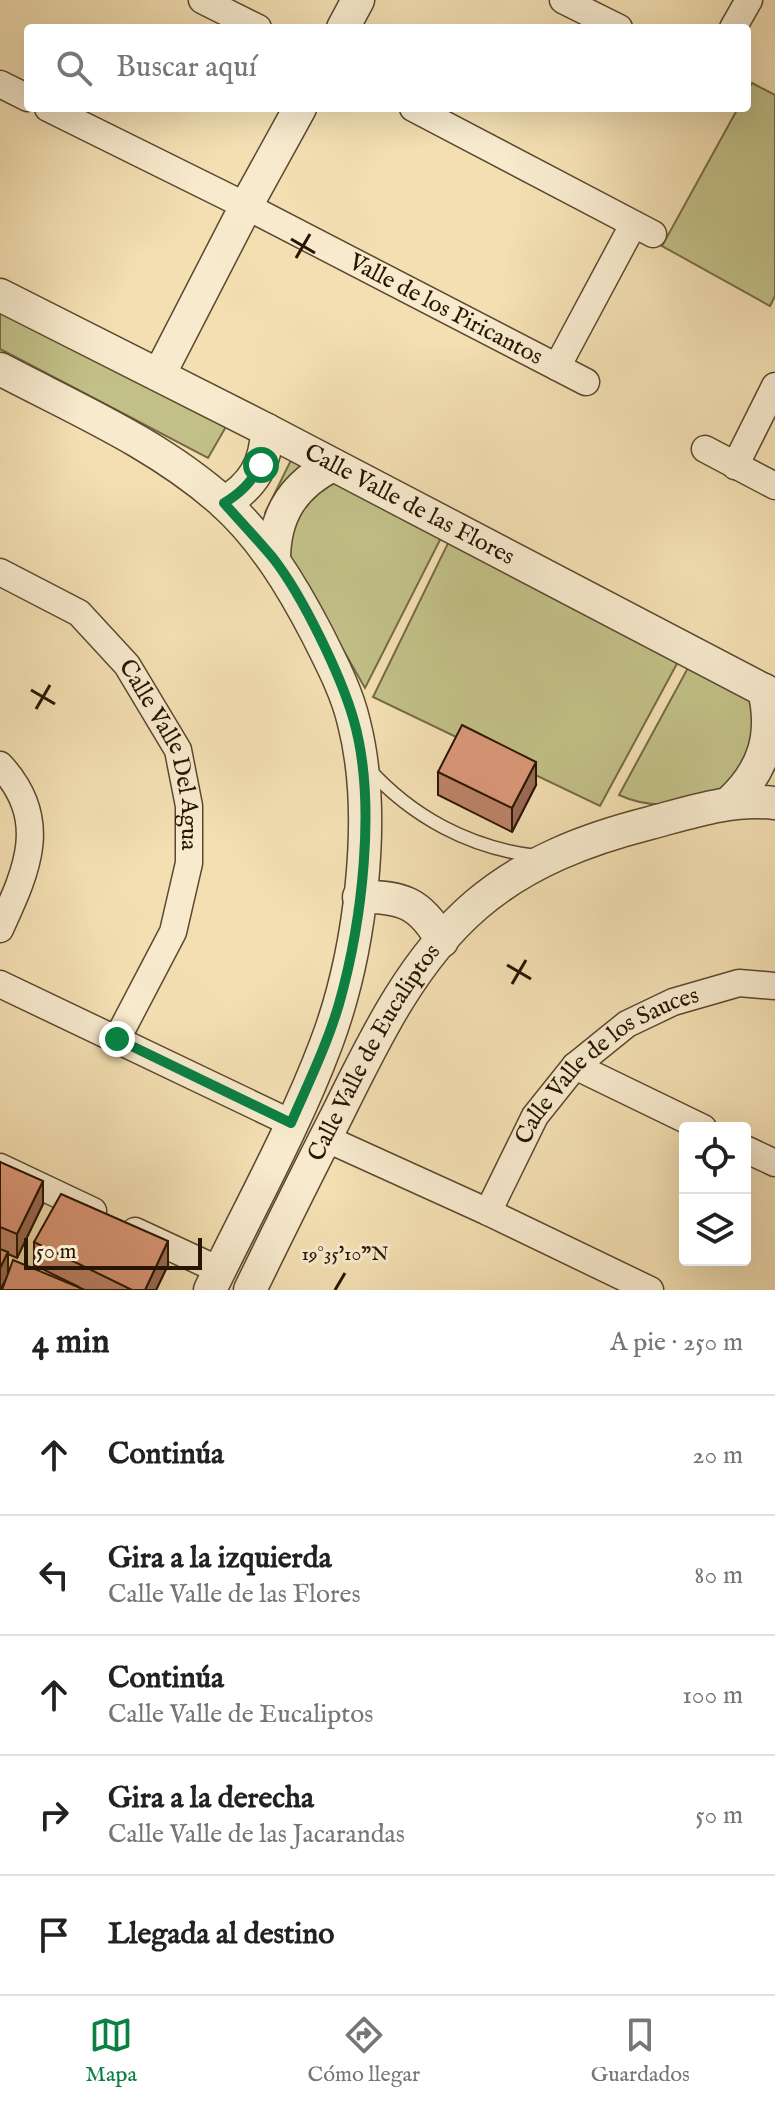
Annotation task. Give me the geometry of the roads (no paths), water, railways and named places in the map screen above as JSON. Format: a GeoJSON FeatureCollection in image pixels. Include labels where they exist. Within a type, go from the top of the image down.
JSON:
{"type":"FeatureCollection","features":[{"type":"Feature","properties":{"kind":"street"},"geometry":{"type":"LineString","coordinates":[[202,0],[250,24]]}},
{"type":"Feature","properties":{"kind":"street"},"geometry":{"type":"LineString","coordinates":[[345,24],[358,0]]}},
{"type":"Feature","properties":{"kind":"street"},"geometry":{"type":"LineString","coordinates":[[563,0],[611,24]]}},
{"type":"Feature","properties":{"kind":"street"},"geometry":{"type":"LineString","coordinates":[[735,24],[749,0]]}},
{"type":"Feature","properties":{"kind":"street"},"geometry":{"type":"LineString","coordinates":[[0,84],[24,96]]}},
{"type":"Feature","properties":{"kind":"street","name":"Valle de los Piricantos"},"geometry":{"type":"LineString","coordinates":[[56,112],[246,206],[586,382]]}},
{"type":"Feature","properties":{"kind":"street"},"geometry":{"type":"LineString","coordinates":[[159,375],[298,112]]}},
{"type":"Feature","properties":{"kind":"street"},"geometry":{"type":"LineString","coordinates":[[421,112],[643,230],[557,367]]}},
{"type":"Feature","properties":{"kind":"street","name":"Calle Valle de las Flores"},"geometry":{"type":"LineString","coordinates":[[0,295],[267,430],[769,693]]}},
{"type":"Feature","properties":{"kind":"street"},"geometry":{"type":"LineString","coordinates":[[0,369],[137,441],[224,503],[274,560],[300,601],[330,661],[354,722],[361,760]]}},
{"type":"Feature","properties":{"kind":"street"},"geometry":{"type":"LineString","coordinates":[[735,466],[775,386]]}},
{"type":"Feature","properties":{"kind":"street"},"geometry":{"type":"LineString","coordinates":[[224,503],[240,494],[252,481],[261,465],[267,430]]}},
{"type":"Feature","properties":{"kind":"street"},"geometry":{"type":"LineString","coordinates":[[705,449],[775,486]]}},
{"type":"Feature","properties":{"kind":"street"},"geometry":{"type":"LineString","coordinates":[[274,560],[274,540],[287,502],[315,474],[333,465]]}},
{"type":"Feature","properties":{"kind":"street","name":"Calle Valle Del Agua"},"geometry":{"type":"LineString","coordinates":[[0,572],[79,613],[127,665],[178,750],[189,806],[189,863],[173,932],[117,1039]]}},
{"type":"Feature","properties":{"kind":"street"},"geometry":{"type":"LineString","coordinates":[[729,803],[751,780],[765,752],[769,731],[769,693]]}},
{"type":"Feature","properties":{"kind":"street","name":"Calle Valle de Eucaliptos"},"geometry":{"type":"LineString","coordinates":[[214,1280],[291,1123],[326,1044],[339,1003],[364,855],[361,760]]}},
{"type":"Feature","properties":{"kind":"street"},"geometry":{"type":"LineString","coordinates":[[0,765],[12,777],[26,805],[31,841],[24,877],[0,929]]}},
{"type":"Feature","properties":{"kind":"street"},"geometry":{"type":"LineString","coordinates":[[548,857],[619,831],[729,803],[775,803]]}},
{"type":"Feature","properties":{"kind":"street","name":"Calle Valle de Eucaliptos"},"geometry":{"type":"LineString","coordinates":[[250,1290],[378,1033],[406,986],[475,906],[548,857]]}},
{"type":"Feature","properties":{"kind":"street"},"geometry":{"type":"LineString","coordinates":[[359,897],[402,900],[430,920],[442,941]]}},
{"type":"Feature","properties":{"kind":"street","name":"Calle Valle de los Sauces"},"geometry":{"type":"LineString","coordinates":[[488,1212],[535,1116],[575,1066],[627,1024],[673,1002],[739,983],[775,986]]}},
{"type":"Feature","properties":{"kind":"street"},"geometry":{"type":"LineString","coordinates":[[0,984],[291,1123]]}},
{"type":"Feature","properties":{"kind":"street"},"geometry":{"type":"LineString","coordinates":[[575,1066],[691,1122]]}},
{"type":"Feature","properties":{"kind":"street"},"geometry":{"type":"LineString","coordinates":[[325,1138],[650,1290]]}},
{"type":"Feature","properties":{"kind":"street"},"geometry":{"type":"LineString","coordinates":[[751,1152],[775,1163]]}},
{"type":"Feature","properties":{"kind":"street"},"geometry":{"type":"LineString","coordinates":[[0,1167],[214,1280]]}},
{"type":"Feature","properties":{"kind":"lane"},"geometry":{"type":"LineString","coordinates":[[361,760],[405,803],[444,828],[487,846],[517,854],[548,857]]}}]}
